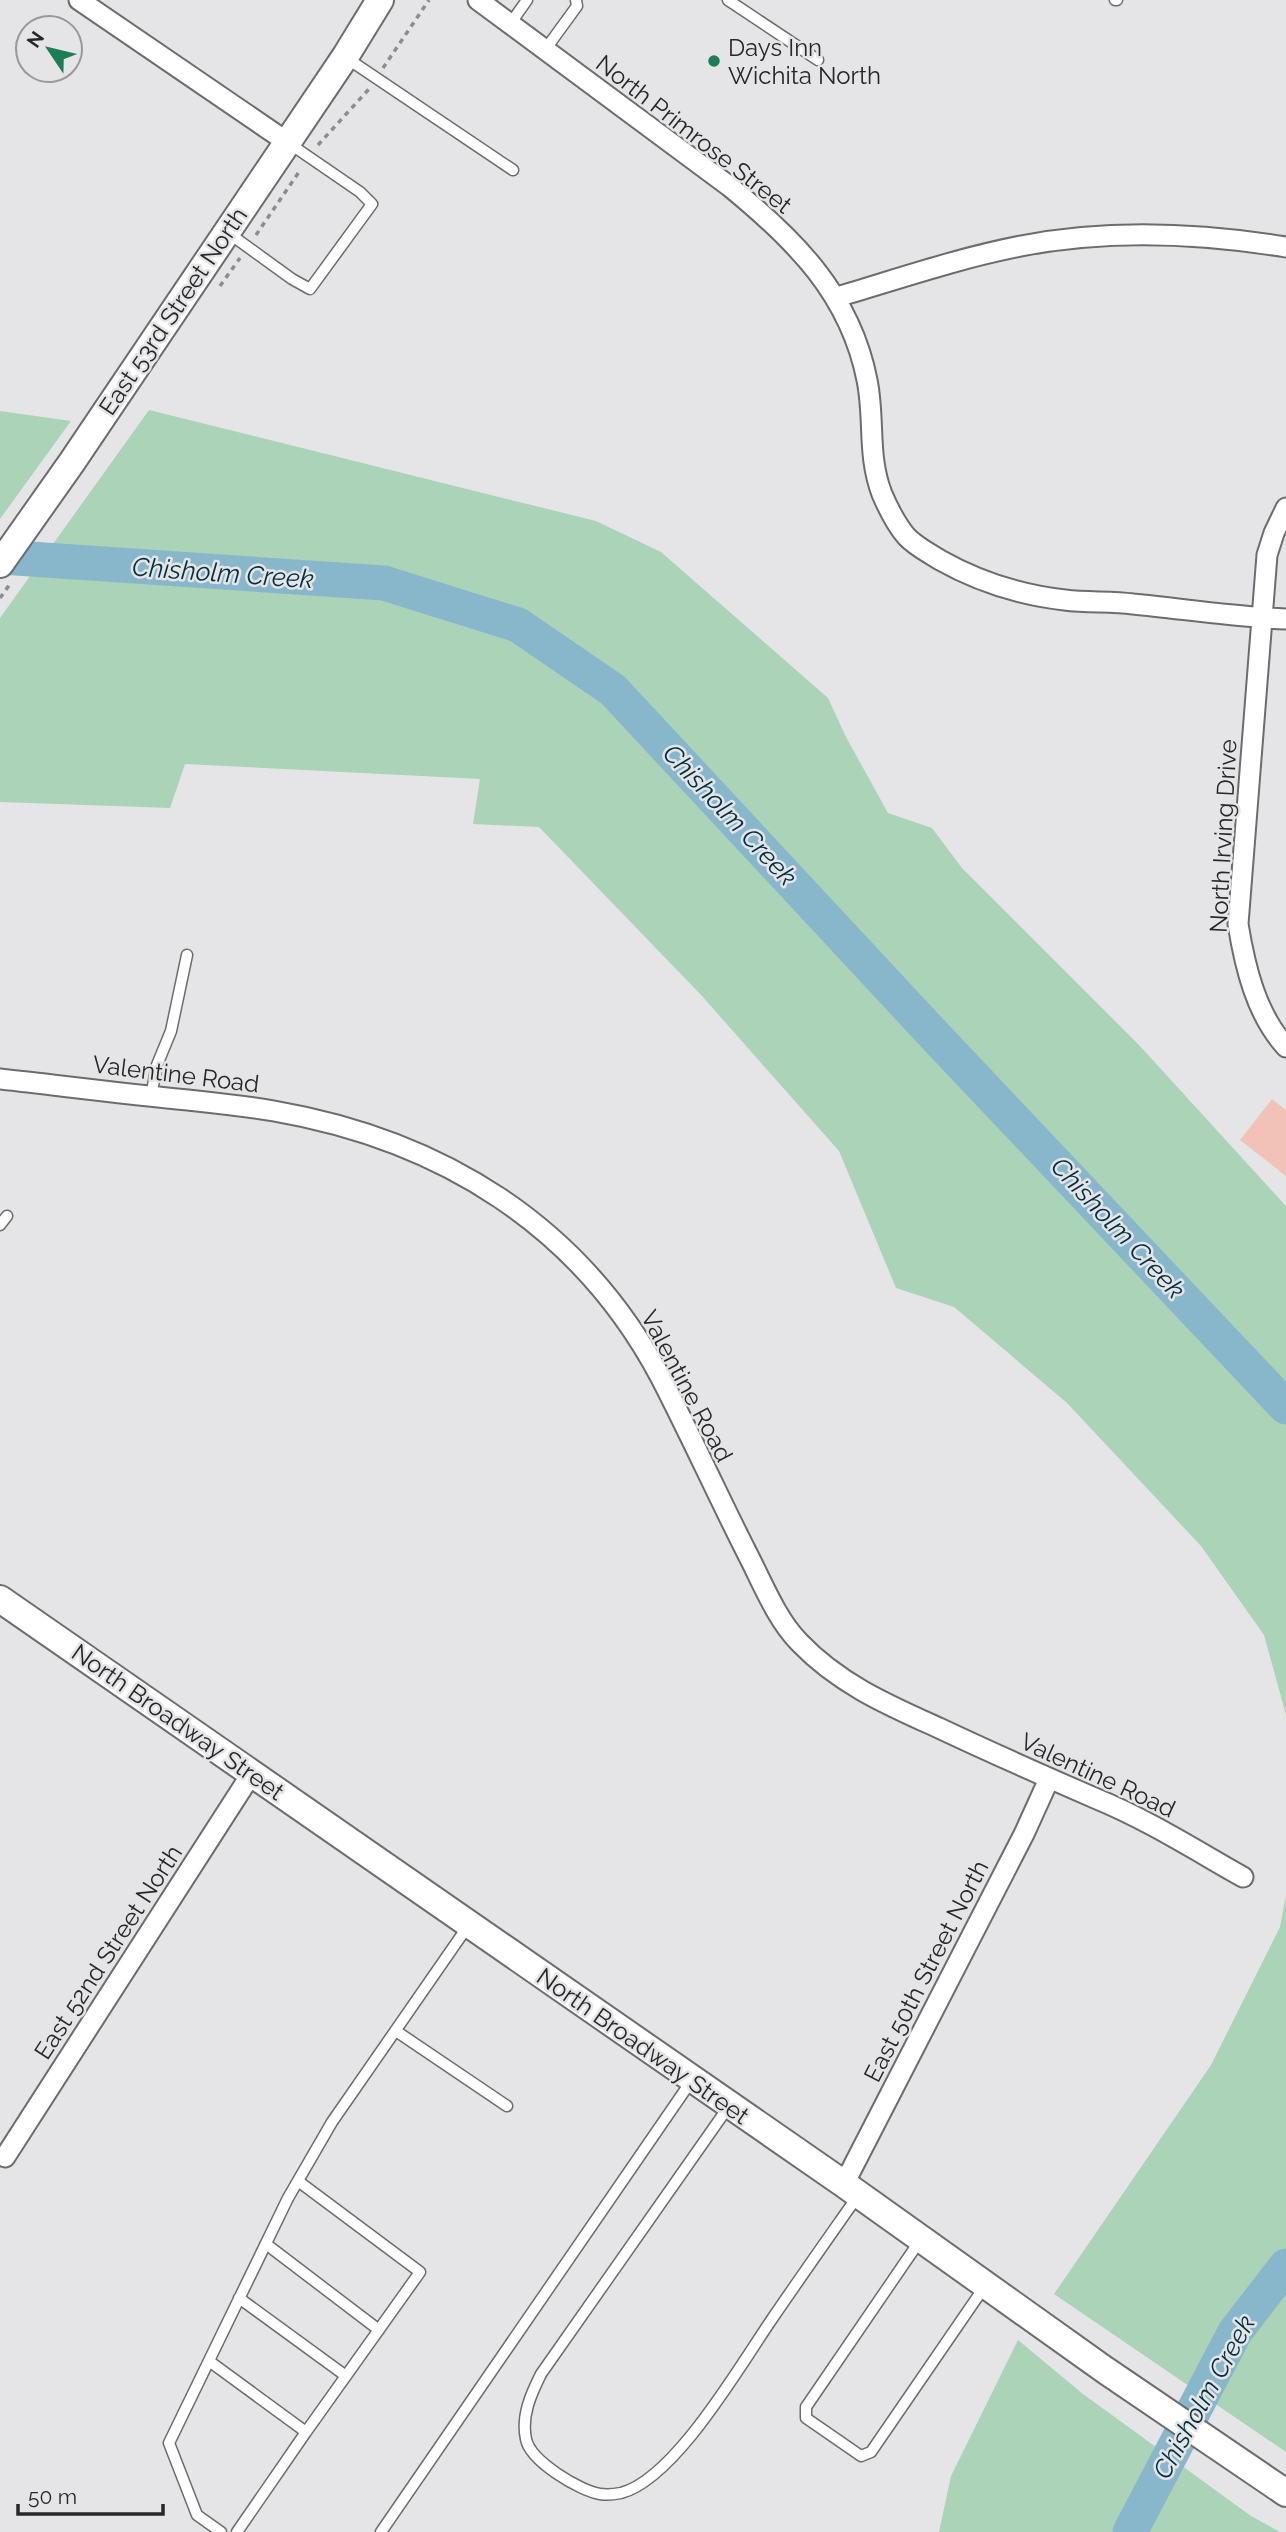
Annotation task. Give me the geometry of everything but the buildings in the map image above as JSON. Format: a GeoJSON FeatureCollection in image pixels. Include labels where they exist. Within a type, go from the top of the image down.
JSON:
{"type":"FeatureCollection","features":[{"type":"Feature","properties":{"kind":"main road","name":"East 53rd Street North"},"geometry":{"type":"LineString","coordinates":[[0,564],[72,463],[345,57],[380,0]]}},
{"type":"Feature","properties":{"kind":"main road","name":"East 53rd Street North"},"geometry":{"type":"LineString","coordinates":[[345,57],[388,0]]}},
{"type":"Feature","properties":{"kind":"main road","name":"North Broadway Street"},"geometry":{"type":"LineString","coordinates":[[0,1599],[986,2284],[1105,2371],[1286,2493]]}},
{"type":"Feature","properties":{"kind":"street"},"geometry":{"type":"LineString","coordinates":[[79,0],[288,142]]}},
{"type":"Feature","properties":{"kind":"street","name":"North Primrose Street"},"geometry":{"type":"LineString","coordinates":[[478,0],[759,211],[807,258],[836,297],[859,345],[867,381],[875,472],[883,496],[906,537],[959,571],[991,584],[1034,596],[1286,618]]}},
{"type":"Feature","properties":{"kind":"street"},"geometry":{"type":"LineString","coordinates":[[836,297],[984,254],[1023,245],[1076,238],[1135,235],[1189,237],[1250,241],[1286,247]]}},
{"type":"Feature","properties":{"kind":"street","name":"North Irving Drive"},"geometry":{"type":"LineString","coordinates":[[1286,508],[1267,555],[1238,924],[1252,987],[1266,1016],[1286,1047]]}},
{"type":"Feature","properties":{"kind":"street","name":"Valentine Road"},"geometry":{"type":"LineString","coordinates":[[0,1079],[277,1111],[392,1143],[467,1176],[525,1217],[579,1263],[600,1286],[636,1335],[660,1377],[771,1601],[798,1642],[829,1670],[863,1693],[1049,1779],[1101,1800],[1243,1877]]}},
{"type":"Feature","properties":{"kind":"street","name":"East 52nd Street North"},"geometry":{"type":"LineString","coordinates":[[5,2157],[252,1773]]}},
{"type":"Feature","properties":{"kind":"street","name":"East 50th Street North"},"geometry":{"type":"LineString","coordinates":[[851,2190],[1049,1779]]}},
{"type":"Feature","properties":{"kind":"lane"},"geometry":{"type":"LineString","coordinates":[[510,24],[527,0]]}},
{"type":"Feature","properties":{"kind":"lane"},"geometry":{"type":"LineString","coordinates":[[545,50],[577,6],[576,0]]}},
{"type":"Feature","properties":{"kind":"lane"},"geometry":{"type":"LineString","coordinates":[[728,0],[818,60]]}},
{"type":"Feature","properties":{"kind":"lane"},"geometry":{"type":"LineString","coordinates":[[345,57],[513,170]]}},
{"type":"Feature","properties":{"kind":"lane"},"geometry":{"type":"LineString","coordinates":[[227,232],[310,289],[372,204],[360,192],[288,142]]}},
{"type":"Feature","properties":{"kind":"lane"},"geometry":{"type":"LineString","coordinates":[[150,1096],[157,1065],[171,1031],[187,955]]}},
{"type":"Feature","properties":{"kind":"lane"},"geometry":{"type":"LineString","coordinates":[[0,1225],[7,1216]]}},
{"type":"Feature","properties":{"kind":"lane"},"geometry":{"type":"LineString","coordinates":[[221,2532],[197,2515],[169,2443],[266,2244],[332,2122],[469,1926]]}},
{"type":"Feature","properties":{"kind":"lane"},"geometry":{"type":"LineString","coordinates":[[396,2031],[507,2106]]}},
{"type":"Feature","properties":{"kind":"lane"},"geometry":{"type":"LineString","coordinates":[[381,2532],[692,2080]]}},
{"type":"Feature","properties":{"kind":"lane"},"geometry":{"type":"LineString","coordinates":[[729,2106],[541,2374],[530,2395],[525,2421],[526,2442],[535,2456],[551,2469],[577,2486],[601,2494],[628,2490],[660,2470],[708,2412],[851,2190]]}},
{"type":"Feature","properties":{"kind":"lane"},"geometry":{"type":"LineString","coordinates":[[237,2532],[420,2272],[298,2181]]}},
{"type":"Feature","properties":{"kind":"lane"},"geometry":{"type":"LineString","coordinates":[[921,2239],[806,2407],[806,2418],[861,2456],[871,2452],[986,2284]]}},
{"type":"Feature","properties":{"kind":"lane"},"geometry":{"type":"LineString","coordinates":[[266,2244],[379,2330]]}},
{"type":"Feature","properties":{"kind":"lane"},"geometry":{"type":"LineString","coordinates":[[239,2298],[346,2376]]}},
{"type":"Feature","properties":{"kind":"lane"},"geometry":{"type":"LineString","coordinates":[[209,2361],[306,2432]]}},
{"type":"Feature","properties":{"kind":"green space"},"geometry":{"type":"Polygon","coordinates":[[[149,410],[596,521],[661,552],[828,698],[888,813],[932,828],[962,868],[1139,1045],[1286,1206],[1286,1715],[1264,1635],[1201,1546],[1067,1403],[954,1307],[896,1288],[839,1151],[702,996],[539,827],[473,824],[480,779],[185,764],[170,808],[0,802],[0,618],[149,410]]]}},
{"type":"Feature","properties":{"kind":"green space"},"geometry":{"type":"Polygon","coordinates":[[[0,411],[71,421],[0,519],[0,411]]]}},
{"type":"Feature","properties":{"kind":"green space"},"geometry":{"type":"Polygon","coordinates":[[[1286,1895],[1286,2452],[1054,2294],[1211,2065],[1280,1927],[1286,1895]]]}},
{"type":"Feature","properties":{"kind":"green space"},"geometry":{"type":"Polygon","coordinates":[[[1018,2340],[1083,2394],[1251,2516],[1280,2532],[939,2532],[951,2476],[1018,2340]]]}},
{"type":"Feature","properties":{"kind":"waterway","name":"Chisholm Creek"},"geometry":{"type":"LineString","coordinates":[[0,557],[384,583],[518,625],[613,690],[1286,1407]]}},
{"type":"Feature","properties":{"kind":"waterway","name":"Chisholm Creek"},"geometry":{"type":"LineString","coordinates":[[1130,2532],[1235,2332],[1286,2266]]}},
{"type":"Feature","properties":{"kind":"place","name":"Days Inn Wichita North"},"geometry":{"type":"Point","coordinates":[714,61]}}]}
